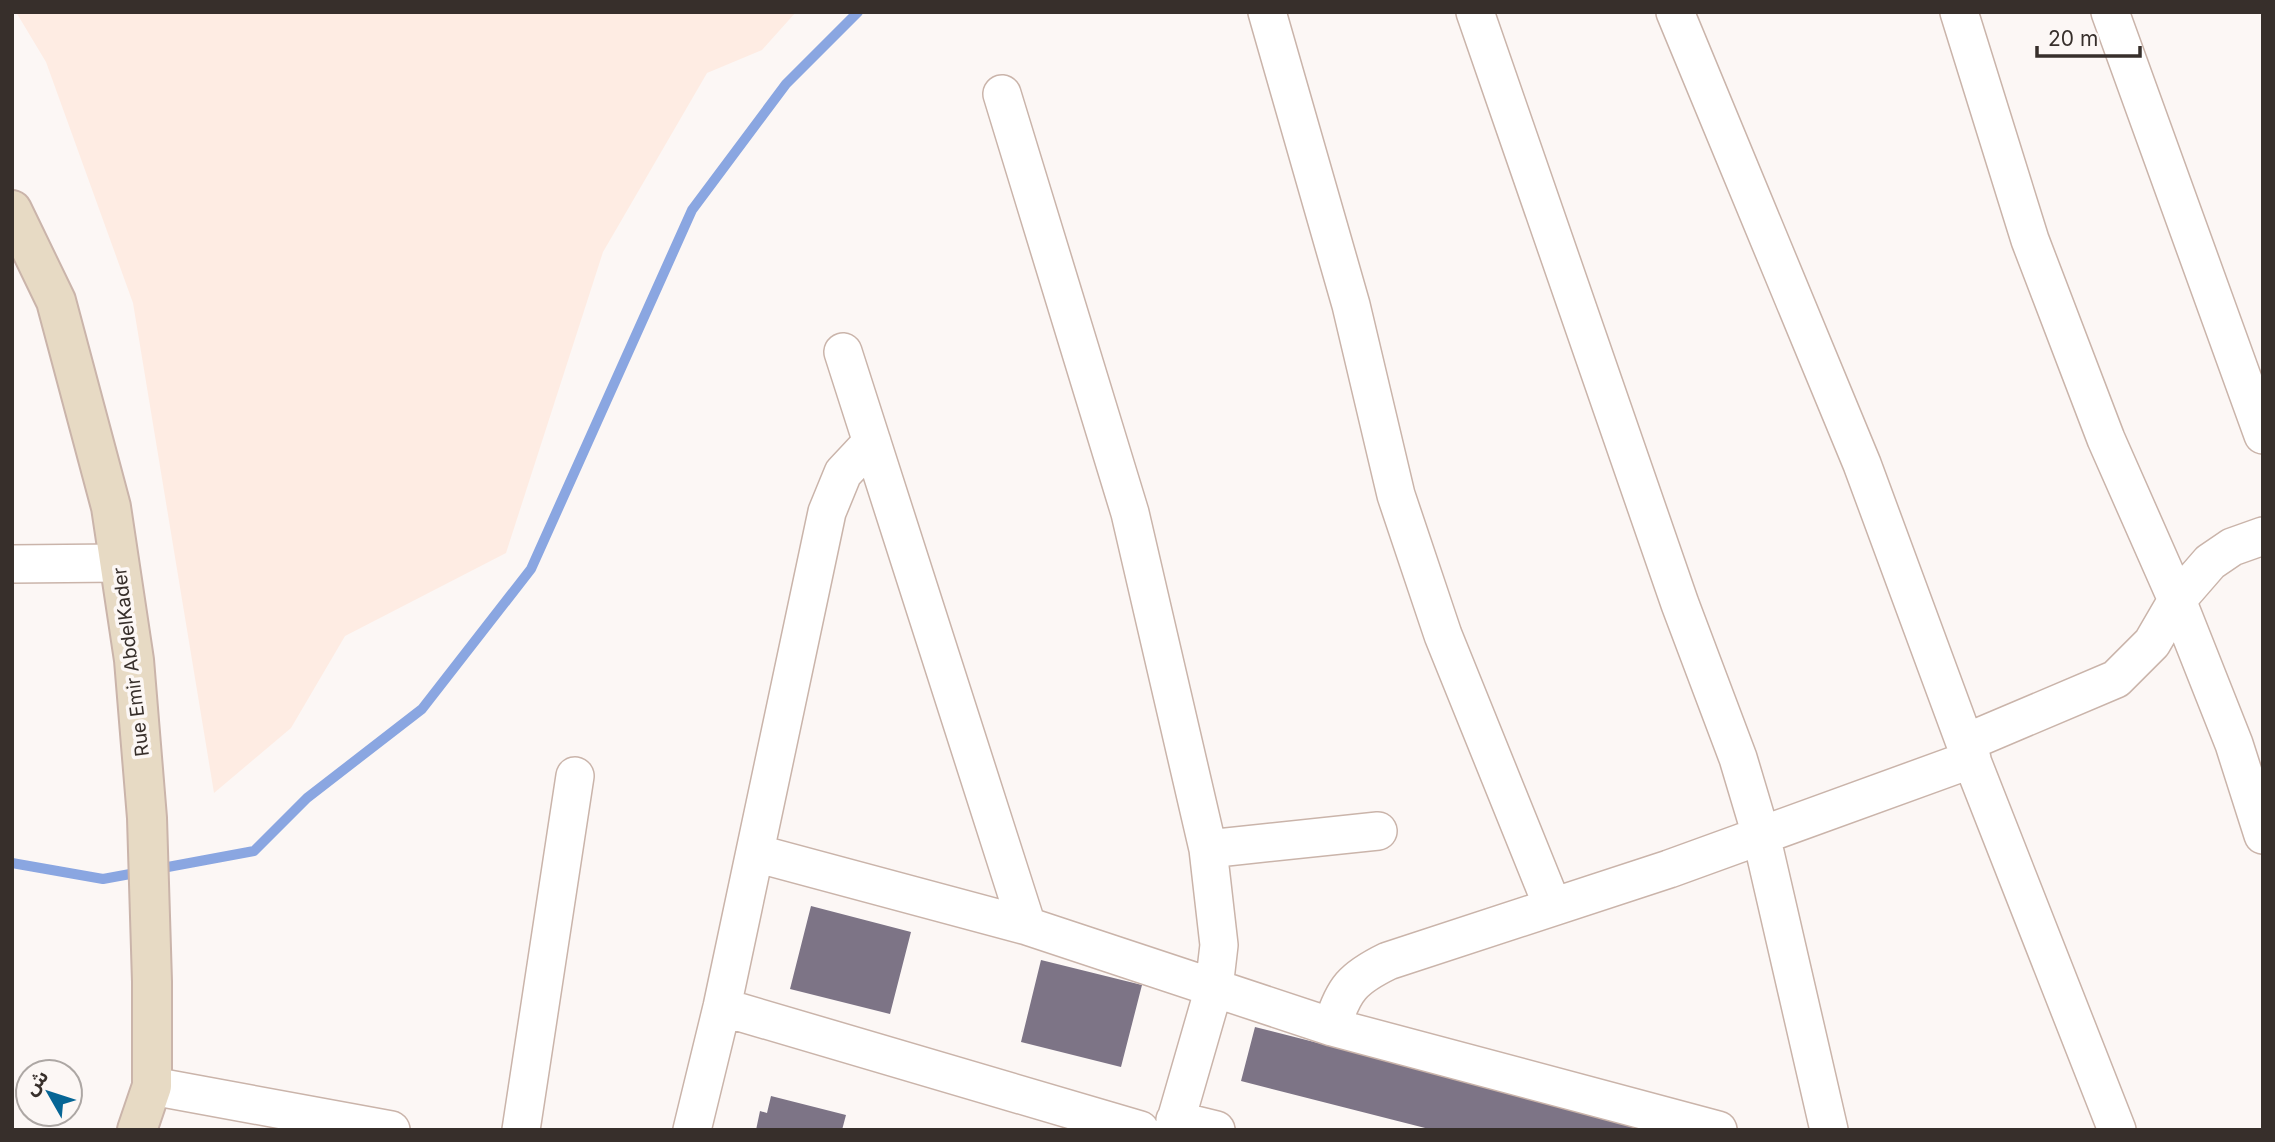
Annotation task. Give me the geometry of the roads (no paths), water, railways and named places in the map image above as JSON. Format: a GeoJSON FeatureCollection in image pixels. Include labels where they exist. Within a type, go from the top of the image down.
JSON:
{"type":"FeatureCollection","features":[{"type":"Feature","properties":{"kind":"main road","name":"Rue Emir AbdelKader"},"geometry":{"type":"LineString","coordinates":[[12,210],[56,300],[111,507],[134,660],[147,818],[152,982],[152,1086],[137,1130]]}},
{"type":"Feature","properties":{"kind":"street"},"geometry":{"type":"LineString","coordinates":[[1267,12],[1351,305],[1396,495],[1443,635],[1552,905]]}},
{"type":"Feature","properties":{"kind":"street"},"geometry":{"type":"LineString","coordinates":[[1475,12],[1680,604],[1738,758],[1761,835],[1829,1130]]}},
{"type":"Feature","properties":{"kind":"street"},"geometry":{"type":"LineString","coordinates":[[1675,12],[1862,464],[1968,751],[2117,1130]]}},
{"type":"Feature","properties":{"kind":"street"},"geometry":{"type":"LineString","coordinates":[[1959,12],[2030,240],[2106,439],[2177,600],[2234,744],[2263,835]]}},
{"type":"Feature","properties":{"kind":"street"},"geometry":{"type":"LineString","coordinates":[[2110,12],[2263,435]]}},
{"type":"Feature","properties":{"kind":"street"},"geometry":{"type":"LineString","coordinates":[[1002,94],[1130,513],[1208,849],[1219,945],[1214,988],[1174,1125],[1216,1130]]}},
{"type":"Feature","properties":{"kind":"street"},"geometry":{"type":"LineString","coordinates":[[843,352],[1027,926]]}},
{"type":"Feature","properties":{"kind":"street"},"geometry":{"type":"LineString","coordinates":[[692,1130],[722,1007],[827,512],[843,473],[872,442]]}},
{"type":"Feature","properties":{"kind":"street"},"geometry":{"type":"LineString","coordinates":[[1332,1027],[1347,988],[1364,972],[1388,961],[1552,905],[1669,869],[1761,835],[1968,751],[2116,679],[2152,643],[2177,600],[2210,562],[2232,547],[2263,536]]}},
{"type":"Feature","properties":{"kind":"street"},"geometry":{"type":"LineString","coordinates":[[12,564],[119,564]]}},
{"type":"Feature","properties":{"kind":"street"},"geometry":{"type":"LineString","coordinates":[[521,1130],[575,776]]}},
{"type":"Feature","properties":{"kind":"street"},"geometry":{"type":"LineString","coordinates":[[1208,849],[1378,831]]}},
{"type":"Feature","properties":{"kind":"street"},"geometry":{"type":"LineString","coordinates":[[755,853],[1027,926],[1332,1027],[1717,1130]]}},
{"type":"Feature","properties":{"kind":"street"},"geometry":{"type":"LineString","coordinates":[[722,1007],[1140,1130]]}},
{"type":"Feature","properties":{"kind":"street"},"geometry":{"type":"LineString","coordinates":[[152,1086],[391,1130]]}},
{"type":"Feature","properties":{"kind":"waterway"},"geometry":{"type":"LineString","coordinates":[[157,869],[254,851],[307,798],[422,709],[531,569],[692,210],[786,84],[858,12]]}},
{"type":"Feature","properties":{"kind":"waterway"},"geometry":{"type":"LineString","coordinates":[[12,863],[103,879],[141,872]]}}]}
